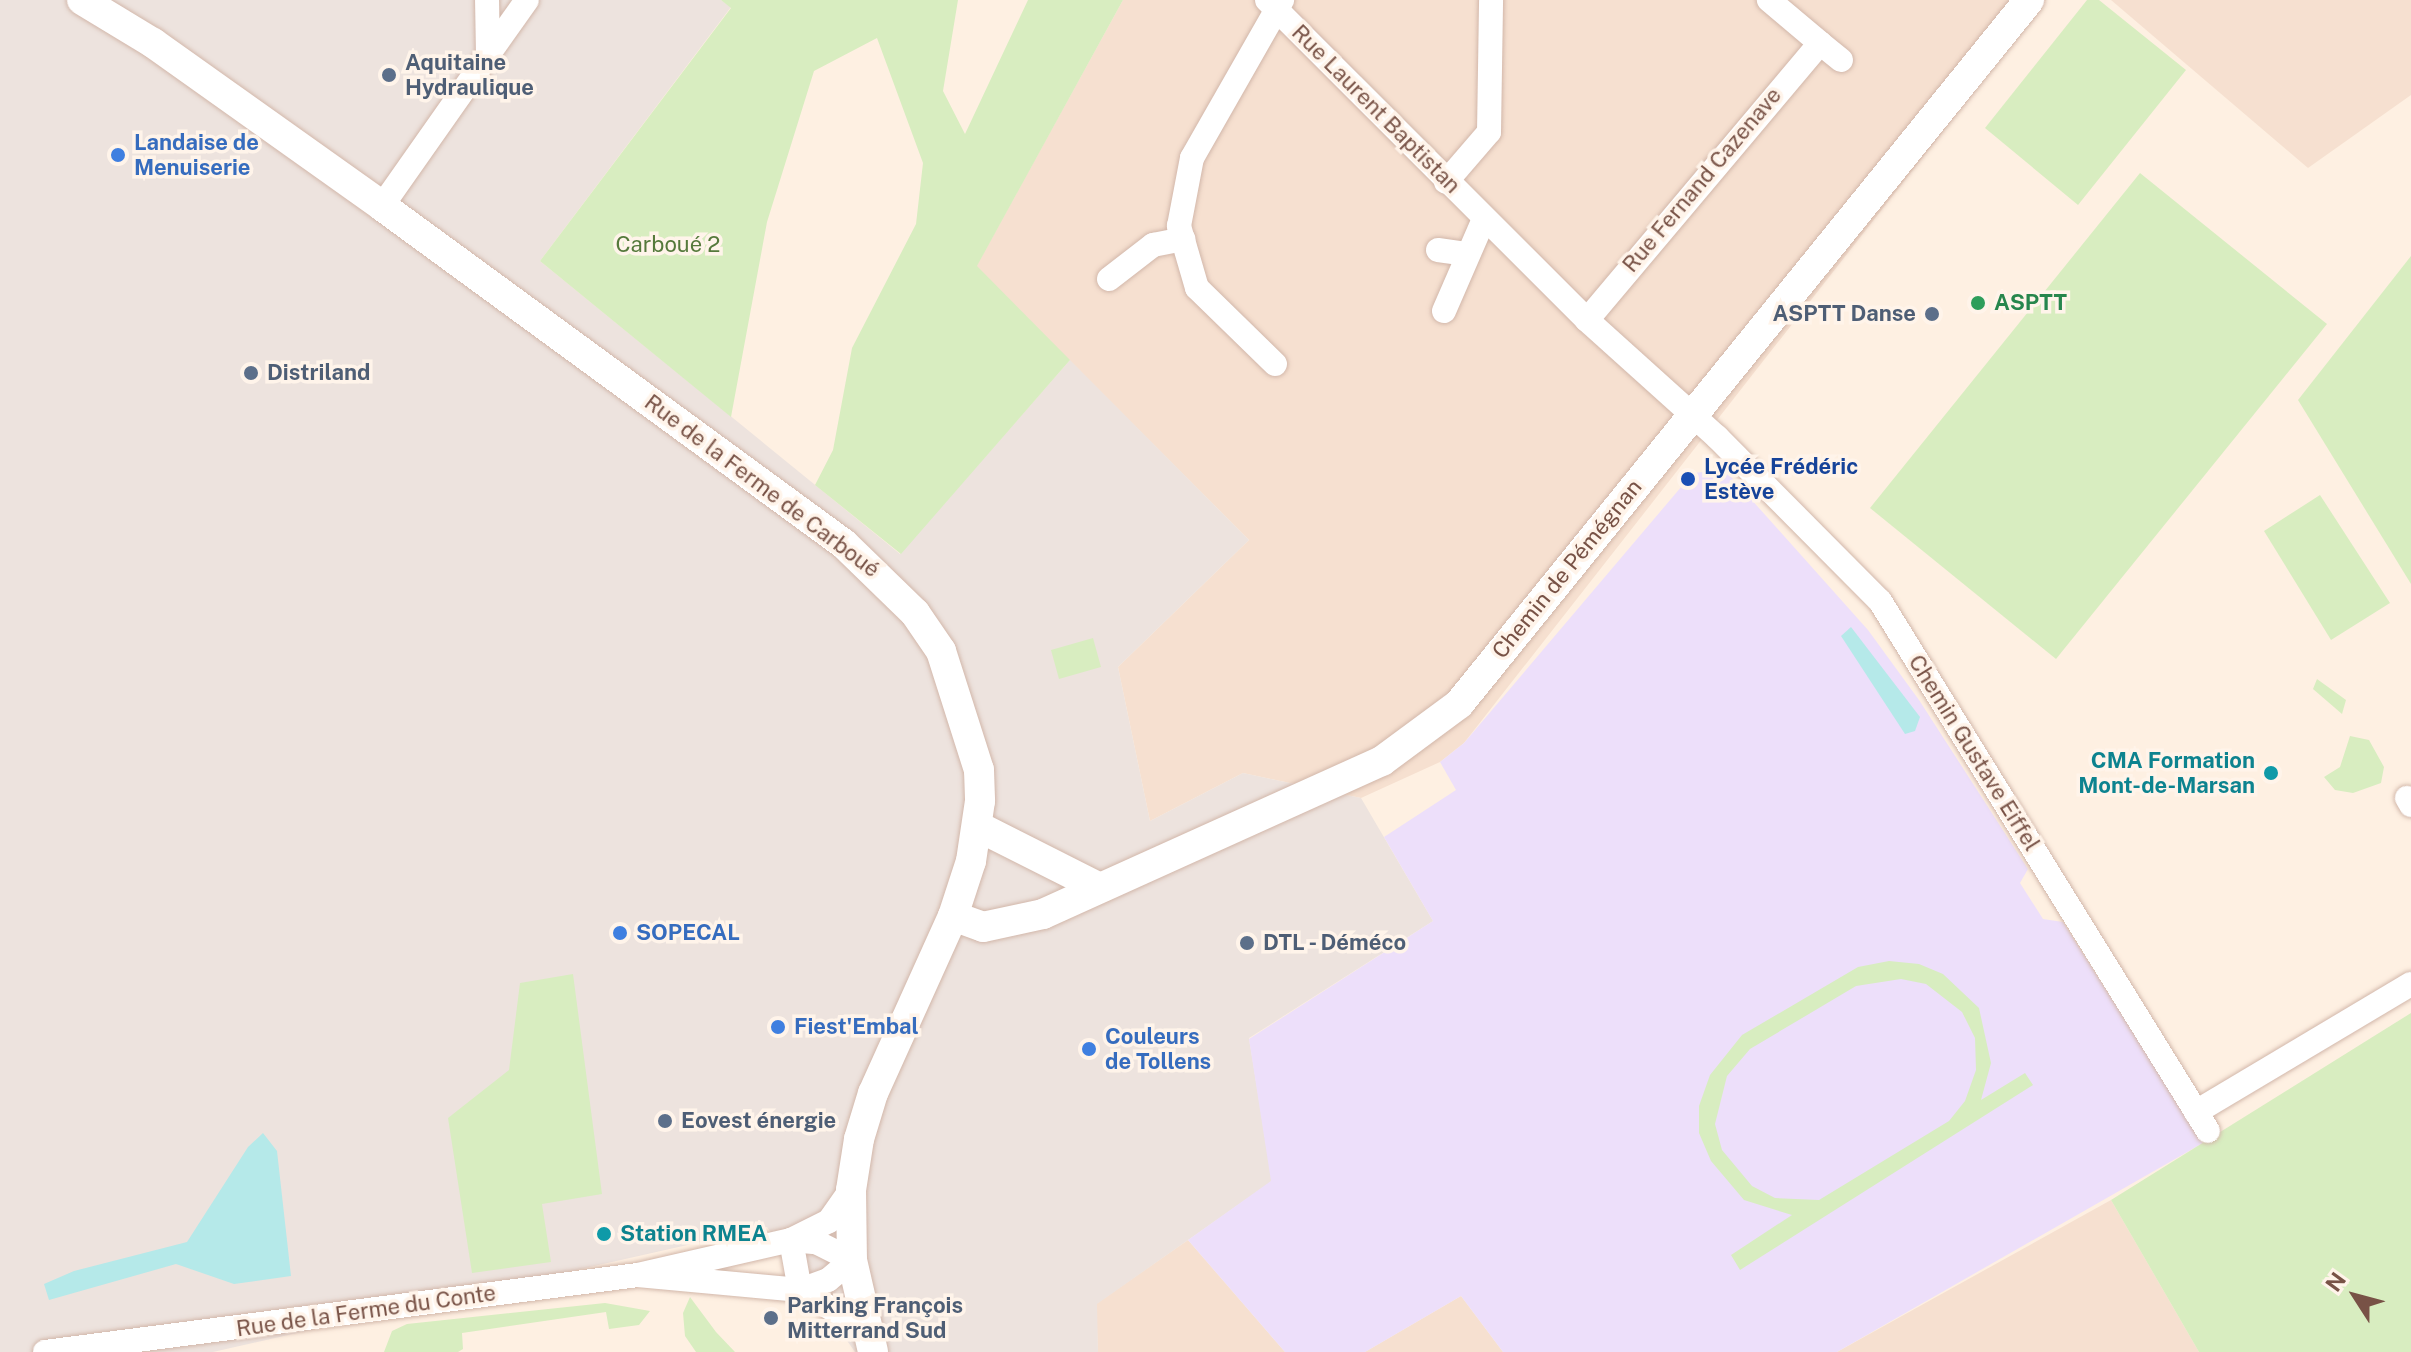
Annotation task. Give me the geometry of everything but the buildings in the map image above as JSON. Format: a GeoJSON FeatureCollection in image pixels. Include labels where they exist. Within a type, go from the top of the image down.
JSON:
{"type":"FeatureCollection","features":[{"type":"Feature","properties":{"kind":"street","name":"Rue de la Ferme de Carboué"},"geometry":{"type":"LineString","coordinates":[[82,0],[153,43],[382,206],[881,576],[941,651],[960,698],[979,770],[977,826],[953,916],[873,1093],[851,1190],[852,1260]]}},
{"type":"Feature","properties":{"kind":"street"},"geometry":{"type":"LineString","coordinates":[[487,0],[488,55]]}},
{"type":"Feature","properties":{"kind":"street"},"geometry":{"type":"LineString","coordinates":[[382,206],[527,0]]}},
{"type":"Feature","properties":{"kind":"street"},"geometry":{"type":"LineString","coordinates":[[1446,182],[1489,132],[1491,0]]}},
{"type":"Feature","properties":{"kind":"street"},"geometry":{"type":"LineString","coordinates":[[1769,0],[1841,60]]}},
{"type":"Feature","properties":{"kind":"street","name":"Chemin de Pémégnan"},"geometry":{"type":"LineString","coordinates":[[953,916],[983,927],[1015,923],[1382,761],[1459,704],[2029,0]]}},
{"type":"Feature","properties":{"kind":"street"},"geometry":{"type":"LineString","coordinates":[[1275,364],[1197,288],[1179,226],[1192,158],[1276,3]]}},
{"type":"Feature","properties":{"kind":"street","name":"Rue Laurent Baptistan"},"geometry":{"type":"LineString","coordinates":[[1276,3],[1446,182],[1587,320],[1692,414]]}},
{"type":"Feature","properties":{"kind":"street","name":"Rue Fernand Cazenave"},"geometry":{"type":"LineString","coordinates":[[1587,320],[1820,43]]}},
{"type":"Feature","properties":{"kind":"street"},"geometry":{"type":"LineString","coordinates":[[1444,311],[1466,254],[1484,219]]}},
{"type":"Feature","properties":{"kind":"street"},"geometry":{"type":"LineString","coordinates":[[1109,279],[1153,245],[1183,239]]}},
{"type":"Feature","properties":{"kind":"street"},"geometry":{"type":"LineString","coordinates":[[1438,250],[1466,254]]}},
{"type":"Feature","properties":{"kind":"street","name":"Chemin Gustave Eiffel"},"geometry":{"type":"LineString","coordinates":[[1692,414],[1880,601],[2202,1122],[2411,984]]}},
{"type":"Feature","properties":{"kind":"street"},"geometry":{"type":"LineString","coordinates":[[977,826],[1096,886]]}},
{"type":"Feature","properties":{"kind":"street","name":"Rue de la Ferme du Conte"},"geometry":{"type":"LineString","coordinates":[[45,1352],[638,1275],[791,1240],[829,1221],[851,1190]]}},
{"type":"Feature","properties":{"kind":"street"},"geometry":{"type":"LineString","coordinates":[[791,1240],[800,1290],[828,1280],[852,1260]]}},
{"type":"Feature","properties":{"kind":"street","name":"Rue de la Ferme du Conte"},"geometry":{"type":"LineString","coordinates":[[791,1240],[832,1248],[852,1260],[870,1341]]}},
{"type":"Feature","properties":{"kind":"street","name":"Rue de la Ferme du Conte"},"geometry":{"type":"LineString","coordinates":[[638,1275],[800,1290],[870,1341]]}},
{"type":"Feature","properties":{"kind":"shaded area"},"geometry":{"type":"Polygon","coordinates":[[[0,0],[721,0],[731,7],[540,261],[900,554],[1070,360],[1249,540],[1118,667],[1150,821],[1243,773],[1361,798],[1433,921],[1249,1038],[1272,1181],[1097,1304],[1098,1352],[855,1352],[767,1227],[213,1352],[0,1352],[0,0]]]}},
{"type":"Feature","properties":{"kind":"shaded area"},"geometry":{"type":"Polygon","coordinates":[[[1123,0],[2046,0],[1464,743],[1440,762],[1361,798],[1243,773],[1150,821],[1118,667],[1249,540],[976,267],[1123,0]]]}},
{"type":"Feature","properties":{"kind":"shaded area"},"geometry":{"type":"Polygon","coordinates":[[[2111,0],[2411,0],[2411,95],[2308,168],[2111,0]]]}},
{"type":"Feature","properties":{"kind":"shaded area"},"geometry":{"type":"Polygon","coordinates":[[[1725,470],[1868,630],[1919,700],[2028,869],[2020,883],[2043,919],[2063,922],[2203,1143],[1837,1352],[1503,1352],[1461,1296],[1365,1352],[1285,1352],[1188,1240],[1271,1181],[1249,1039],[1433,921],[1384,837],[1456,790],[1440,762],[1464,743],[1693,473],[1725,470]]]}},
{"type":"Feature","properties":{"kind":"shaded area"},"geometry":{"type":"Polygon","coordinates":[[[2111,1200],[2199,1352],[1837,1352],[2111,1200]]]}},
{"type":"Feature","properties":{"kind":"shaded area"},"geometry":{"type":"Polygon","coordinates":[[[1188,1240],[1285,1352],[1098,1352],[1096,1304],[1188,1240]]]}},
{"type":"Feature","properties":{"kind":"shaded area"},"geometry":{"type":"Polygon","coordinates":[[[1461,1296],[1503,1352],[1365,1352],[1461,1296]]]}},
{"type":"Feature","properties":{"kind":"green space","name":"Carboué 2"},"geometry":{"type":"Polygon","coordinates":[[[721,0],[958,0],[943,91],[965,134],[1028,0],[1123,0],[977,266],[1070,360],[901,554],[815,485],[833,450],[852,348],[916,224],[923,163],[877,38],[814,71],[767,222],[731,417],[540,261],[731,8],[721,0]]]}},
{"type":"Feature","properties":{"kind":"green space"},"geometry":{"type":"Polygon","coordinates":[[[2087,0],[2099,0],[2186,70],[2078,205],[1985,128],[2087,0]]]}},
{"type":"Feature","properties":{"kind":"green space"},"geometry":{"type":"Polygon","coordinates":[[[2140,173],[2327,324],[2056,659],[1870,508],[2140,173]]]}},
{"type":"Feature","properties":{"kind":"green space"},"geometry":{"type":"Polygon","coordinates":[[[2411,256],[2411,584],[2298,400],[2411,256]]]}},
{"type":"Feature","properties":{"kind":"green space"},"geometry":{"type":"Polygon","coordinates":[[[2320,495],[2390,603],[2331,640],[2264,531],[2320,495]]]}},
{"type":"Feature","properties":{"kind":"green space"},"geometry":{"type":"Polygon","coordinates":[[[1093,638],[1101,667],[1059,679],[1051,650],[1093,638]]]}},
{"type":"Feature","properties":{"kind":"green space"},"geometry":{"type":"Polygon","coordinates":[[[2317,679],[2346,700],[2342,714],[2313,689],[2317,679]]]}},
{"type":"Feature","properties":{"kind":"green space"},"geometry":{"type":"Polygon","coordinates":[[[2350,736],[2369,740],[2384,767],[2381,783],[2353,793],[2335,790],[2324,777],[2340,767],[2350,736]]]}},
{"type":"Feature","properties":{"kind":"green space"},"geometry":{"type":"Polygon","coordinates":[[[1889,961],[1919,964],[1943,974],[1979,1008],[1991,1063],[1981,1100],[2025,1073],[2033,1085],[1740,1270],[1731,1255],[1792,1215],[1744,1200],[1711,1161],[1699,1133],[1699,1106],[1710,1075],[1742,1035],[1858,967],[1889,961]],[[1901,979],[1856,986],[1750,1049],[1727,1076],[1715,1124],[1722,1150],[1752,1186],[1775,1198],[1819,1200],[1949,1121],[1965,1101],[1976,1070],[1975,1038],[1962,1012],[1926,984],[1901,979]]]}},
{"type":"Feature","properties":{"kind":"green space"},"geometry":{"type":"Polygon","coordinates":[[[573,974],[602,1194],[542,1204],[551,1262],[472,1273],[448,1118],[509,1070],[520,983],[573,974]]]}},
{"type":"Feature","properties":{"kind":"green space"},"geometry":{"type":"Polygon","coordinates":[[[2411,1013],[2411,1352],[2199,1352],[2111,1200],[2411,1013]]]}},
{"type":"Feature","properties":{"kind":"green space"},"geometry":{"type":"Polygon","coordinates":[[[690,1297],[735,1352],[696,1352],[685,1336],[683,1313],[690,1297]]]}},
{"type":"Feature","properties":{"kind":"green space"},"geometry":{"type":"Polygon","coordinates":[[[605,1303],[650,1311],[639,1325],[609,1329],[606,1312],[462,1333],[463,1349],[458,1352],[384,1352],[392,1331],[407,1324],[605,1303]]]}},
{"type":"Feature","properties":{"kind":"water"},"geometry":{"type":"Polygon","coordinates":[[[1851,627],[1920,717],[1915,731],[1905,734],[1841,636],[1851,627]]]}},
{"type":"Feature","properties":{"kind":"water"},"geometry":{"type":"Polygon","coordinates":[[[263,1133],[277,1151],[291,1276],[234,1284],[176,1264],[49,1300],[44,1284],[74,1271],[187,1242],[248,1147],[263,1133]]]}},
{"type":"Feature","properties":{"kind":"place","name":"Aquitaine Hydraulique"},"geometry":{"type":"Point","coordinates":[389,75]}},
{"type":"Feature","properties":{"kind":"place","name":"Landaise de Menuiserie"},"geometry":{"type":"Point","coordinates":[118,155]}},
{"type":"Feature","properties":{"kind":"place","name":"ASPTT"},"geometry":{"type":"Point","coordinates":[1978,303]}},
{"type":"Feature","properties":{"kind":"place","name":"ASPTT Danse"},"geometry":{"type":"Point","coordinates":[1932,314]}},
{"type":"Feature","properties":{"kind":"place","name":"Distriland"},"geometry":{"type":"Point","coordinates":[251,373]}},
{"type":"Feature","properties":{"kind":"place","name":"Lycée Frédéric Estève"},"geometry":{"type":"Point","coordinates":[1688,479]}},
{"type":"Feature","properties":{"kind":"place","name":"CMA Formation Mont-de-Marsan"},"geometry":{"type":"Point","coordinates":[2271,773]}},
{"type":"Feature","properties":{"kind":"place","name":"SOPECAL"},"geometry":{"type":"Point","coordinates":[620,933]}},
{"type":"Feature","properties":{"kind":"place","name":"DTL - Déméco"},"geometry":{"type":"Point","coordinates":[1247,943]}},
{"type":"Feature","properties":{"kind":"place","name":"Fiest'Embal"},"geometry":{"type":"Point","coordinates":[778,1027]}},
{"type":"Feature","properties":{"kind":"place","name":"Couleurs de Tollens"},"geometry":{"type":"Point","coordinates":[1089,1049]}},
{"type":"Feature","properties":{"kind":"place","name":"Eovest énergie"},"geometry":{"type":"Point","coordinates":[665,1121]}},
{"type":"Feature","properties":{"kind":"place","name":"Station RMEA"},"geometry":{"type":"Point","coordinates":[604,1234]}},
{"type":"Feature","properties":{"kind":"place","name":"Parking François Mitterrand Sud"},"geometry":{"type":"Point","coordinates":[771,1318]}}]}
